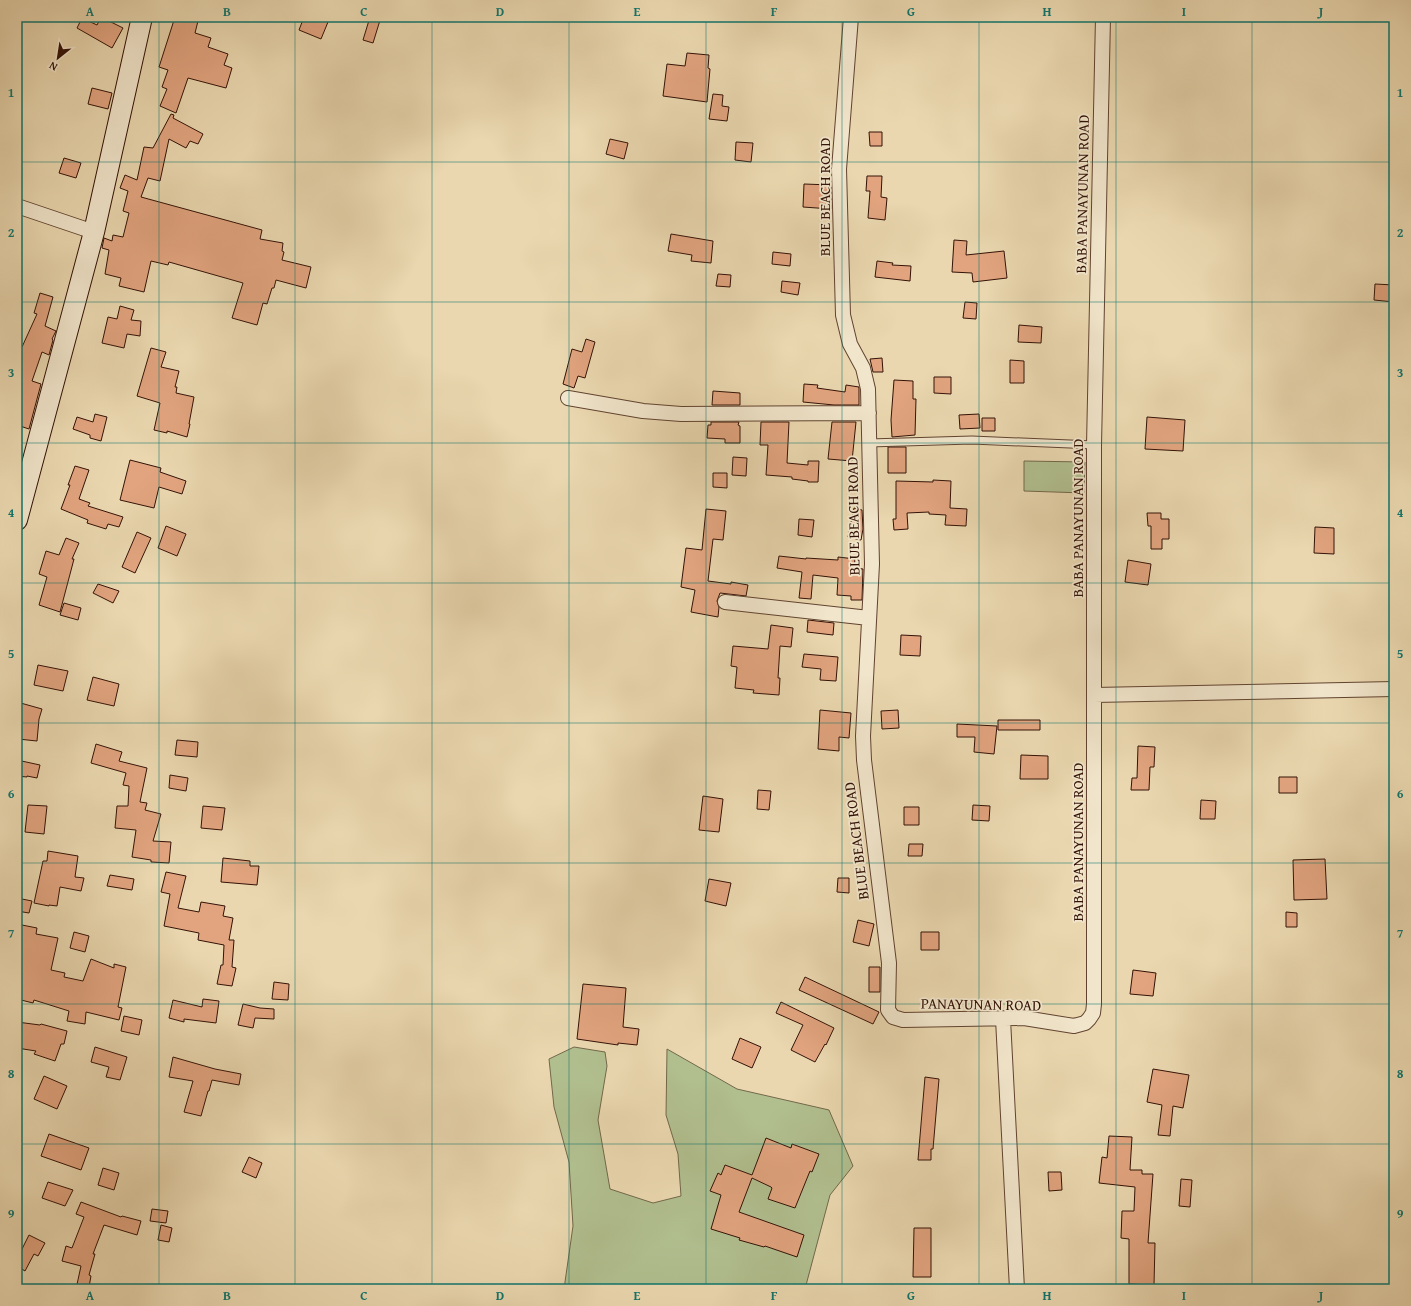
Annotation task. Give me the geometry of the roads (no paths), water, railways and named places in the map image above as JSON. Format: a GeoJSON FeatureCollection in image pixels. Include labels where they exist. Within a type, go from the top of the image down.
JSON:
{"type":"FeatureCollection","features":[{"type":"Feature","properties":{"kind":"main road"},"geometry":{"type":"LineString","coordinates":[[17,520],[94,232],[142,17]]}},
{"type":"Feature","properties":{"kind":"street","name":"BLUE BEACH ROAD"},"geometry":{"type":"LineString","coordinates":[[851,17],[839,169],[843,315],[850,344],[863,368],[868,389],[872,564],[863,736],[864,760],[889,963],[888,1010],[893,1017]]}},
{"type":"Feature","properties":{"kind":"street","name":"BABA PANAYUNAN ROAD"},"geometry":{"type":"LineString","coordinates":[[1089,1019],[1093,1013],[1094,1004],[1094,445],[1103,17]]}},
{"type":"Feature","properties":{"kind":"street"},"geometry":{"type":"LineString","coordinates":[[17,206],[94,232]]}},
{"type":"Feature","properties":{"kind":"street"},"geometry":{"type":"LineString","coordinates":[[568,398],[643,412],[681,414],[869,413]]}},
{"type":"Feature","properties":{"kind":"street"},"geometry":{"type":"LineString","coordinates":[[725,602],[869,618]]}},
{"type":"Feature","properties":{"kind":"street"},"geometry":{"type":"LineString","coordinates":[[1094,696],[1394,689]]}},
{"type":"Feature","properties":{"kind":"street","name":"PANAYUNAN ROAD"},"geometry":{"type":"LineString","coordinates":[[893,1017],[903,1020],[1024,1018],[1074,1026],[1085,1023],[1089,1019]]}},
{"type":"Feature","properties":{"kind":"street"},"geometry":{"type":"LineString","coordinates":[[1003,1019],[1017,1289]]}},
{"type":"Feature","properties":{"kind":"lane"},"geometry":{"type":"LineString","coordinates":[[869,443],[972,440],[1094,445]]}}]}
